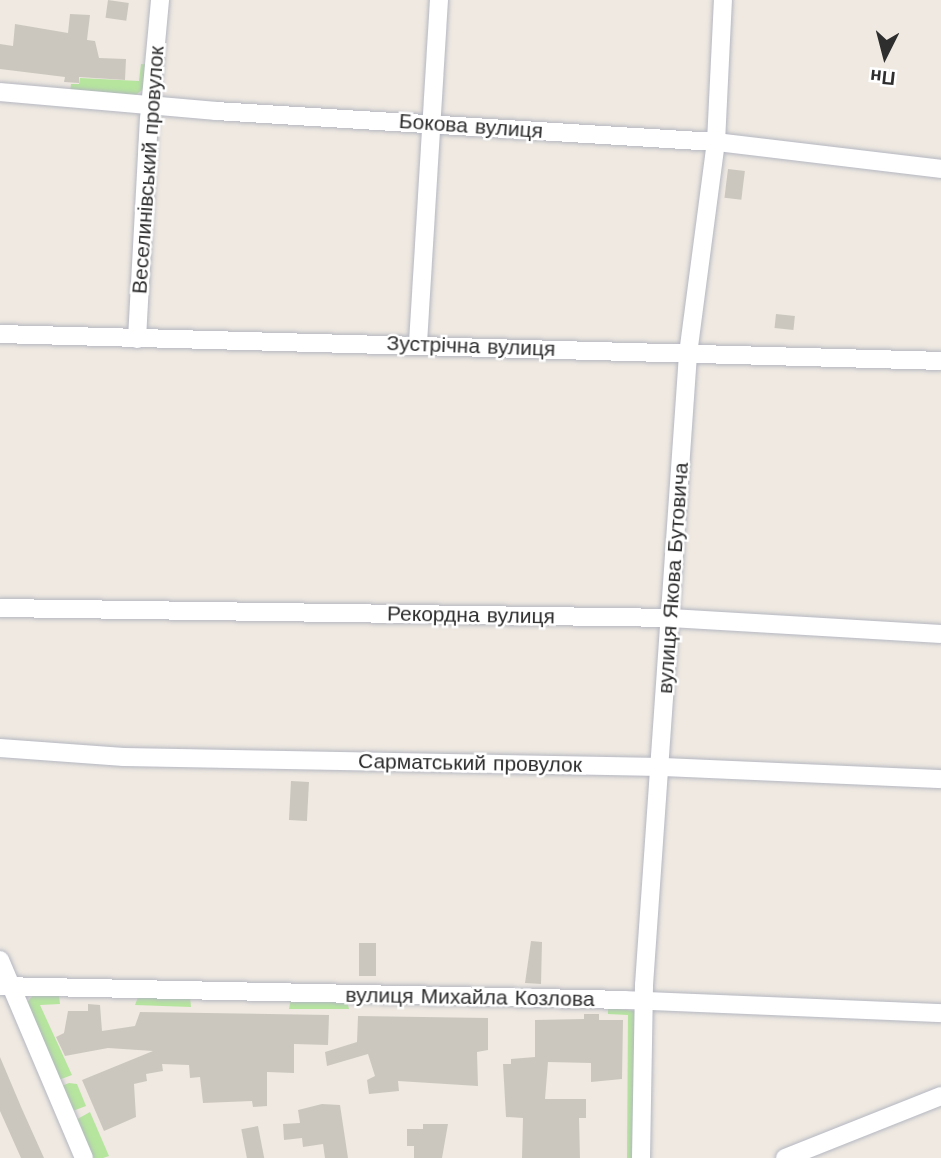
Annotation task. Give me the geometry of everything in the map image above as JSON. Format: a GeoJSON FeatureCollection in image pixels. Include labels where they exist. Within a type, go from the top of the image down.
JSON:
{"type":"FeatureCollection","features":[{"type":"Feature","properties":{"kind":"street","name":"Веселинівський провулок"},"geometry":{"type":"LineString","coordinates":[[137,339],[160,0]]}},
{"type":"Feature","properties":{"kind":"street"},"geometry":{"type":"LineString","coordinates":[[418,343],[439,0]]}},
{"type":"Feature","properties":{"kind":"street","name":"вулиця Якова Бутовича"},"geometry":{"type":"LineString","coordinates":[[641,1158],[644,1001],[688,354],[716,142],[723,0]]}},
{"type":"Feature","properties":{"kind":"street","name":"Бокова вулиця"},"geometry":{"type":"LineString","coordinates":[[0,92],[151,106],[716,142],[941,169]]}},
{"type":"Feature","properties":{"kind":"street","name":"Зустрічна вулиця"},"geometry":{"type":"LineString","coordinates":[[0,334],[418,343],[941,361]]}},
{"type":"Feature","properties":{"kind":"street","name":"Рекордна вулиця"},"geometry":{"type":"LineString","coordinates":[[0,608],[671,618],[941,634]]}},
{"type":"Feature","properties":{"kind":"street","name":"Сарматський провулок"},"geometry":{"type":"LineString","coordinates":[[0,748],[124,757],[661,766],[941,779]]}},
{"type":"Feature","properties":{"kind":"street"},"geometry":{"type":"LineString","coordinates":[[0,960],[6,986],[85,1158]]}},
{"type":"Feature","properties":{"kind":"street","name":"вулиця Михайла Козлова"},"geometry":{"type":"LineString","coordinates":[[6,986],[644,1001],[941,1013]]}},
{"type":"Feature","properties":{"kind":"street"},"geometry":{"type":"LineString","coordinates":[[785,1158],[941,1096]]}},
{"type":"Feature","properties":{"kind":"green space"},"geometry":{"type":"Polygon","coordinates":[[[141,64],[150,65],[145,88],[133,97],[70,94],[71,84],[79,84],[80,78],[139,81],[141,64]]]}},
{"type":"Feature","properties":{"kind":"green space"},"geometry":{"type":"Polygon","coordinates":[[[33,995],[59,996],[60,1004],[40,1005],[72,1075],[56,1081],[25,1005],[33,995]]]}},
{"type":"Feature","properties":{"kind":"green space"},"geometry":{"type":"Polygon","coordinates":[[[138,997],[190,997],[191,1007],[135,1005],[138,997]]]}},
{"type":"Feature","properties":{"kind":"green space"},"geometry":{"type":"Polygon","coordinates":[[[291,999],[347,1001],[349,1009],[289,1009],[291,999]]]}},
{"type":"Feature","properties":{"kind":"green space"},"geometry":{"type":"Polygon","coordinates":[[[608,1008],[636,1011],[636,1158],[627,1158],[628,1015],[608,1014],[608,1008]]]}},
{"type":"Feature","properties":{"kind":"green space"},"geometry":{"type":"Polygon","coordinates":[[[69,1083],[77,1084],[86,1106],[70,1112],[59,1087],[69,1083]]]}},
{"type":"Feature","properties":{"kind":"green space"},"geometry":{"type":"Polygon","coordinates":[[[90,1112],[109,1156],[89,1158],[74,1121],[90,1112]]]}},
{"type":"Feature","properties":{"kind":"building"},"geometry":{"type":"Polygon","coordinates":[[[108,0],[129,3],[126,21],[105,18],[108,0]]]}},
{"type":"Feature","properties":{"kind":"building"},"geometry":{"type":"Polygon","coordinates":[[[70,14],[90,15],[87,40],[95,41],[99,58],[126,59],[125,80],[79,77],[79,83],[64,82],[65,77],[0,69],[0,44],[13,46],[15,24],[68,33],[70,14]]]}},
{"type":"Feature","properties":{"kind":"building"},"geometry":{"type":"Polygon","coordinates":[[[728,169],[745,171],[741,200],[724,198],[728,169]]]}},
{"type":"Feature","properties":{"kind":"building"},"geometry":{"type":"Polygon","coordinates":[[[776,314],[795,316],[793,330],[775,328],[776,314]]]}},
{"type":"Feature","properties":{"kind":"building"},"geometry":{"type":"Polygon","coordinates":[[[291,781],[309,782],[307,821],[289,820],[291,781]]]}},
{"type":"Feature","properties":{"kind":"building"},"geometry":{"type":"Polygon","coordinates":[[[531,941],[542,942],[541,984],[525,983],[531,941]]]}},
{"type":"Feature","properties":{"kind":"building"},"geometry":{"type":"Polygon","coordinates":[[[359,943],[376,943],[376,976],[359,976],[359,943]]]}},
{"type":"Feature","properties":{"kind":"building"},"geometry":{"type":"Polygon","coordinates":[[[88,1004],[100,1005],[102,1031],[135,1026],[140,1012],[329,1015],[328,1045],[294,1044],[294,1073],[267,1072],[267,1106],[253,1107],[252,1101],[203,1103],[200,1077],[190,1078],[189,1065],[162,1064],[163,1071],[146,1074],[147,1081],[134,1084],[136,1117],[104,1131],[82,1080],[153,1051],[108,1048],[65,1056],[56,1037],[64,1033],[68,1011],[88,1011],[88,1004]]]}},
{"type":"Feature","properties":{"kind":"building"},"geometry":{"type":"Polygon","coordinates":[[[584,1014],[599,1014],[599,1020],[623,1020],[622,1079],[591,1082],[591,1063],[548,1062],[545,1099],[586,1099],[586,1118],[579,1118],[580,1158],[522,1158],[523,1118],[506,1117],[503,1064],[511,1064],[511,1059],[535,1057],[535,1020],[584,1019],[584,1014]]]}},
{"type":"Feature","properties":{"kind":"building"},"geometry":{"type":"Polygon","coordinates":[[[358,1016],[488,1018],[488,1050],[477,1052],[478,1086],[398,1081],[399,1091],[369,1094],[367,1080],[375,1076],[368,1054],[327,1066],[325,1052],[357,1042],[358,1016]]]}},
{"type":"Feature","properties":{"kind":"building"},"geometry":{"type":"Polygon","coordinates":[[[0,1057],[44,1158],[21,1158],[0,1111],[0,1057]]]}},
{"type":"Feature","properties":{"kind":"building"},"geometry":{"type":"Polygon","coordinates":[[[322,1104],[340,1105],[348,1158],[325,1158],[323,1144],[303,1147],[302,1138],[284,1140],[283,1124],[300,1123],[298,1110],[322,1104]]]}},
{"type":"Feature","properties":{"kind":"building"},"geometry":{"type":"Polygon","coordinates":[[[423,1124],[448,1124],[442,1158],[414,1158],[414,1146],[407,1146],[407,1129],[423,1129],[423,1124]]]}},
{"type":"Feature","properties":{"kind":"building"},"geometry":{"type":"Polygon","coordinates":[[[258,1126],[264,1158],[247,1158],[241,1129],[258,1126]]]}}]}
